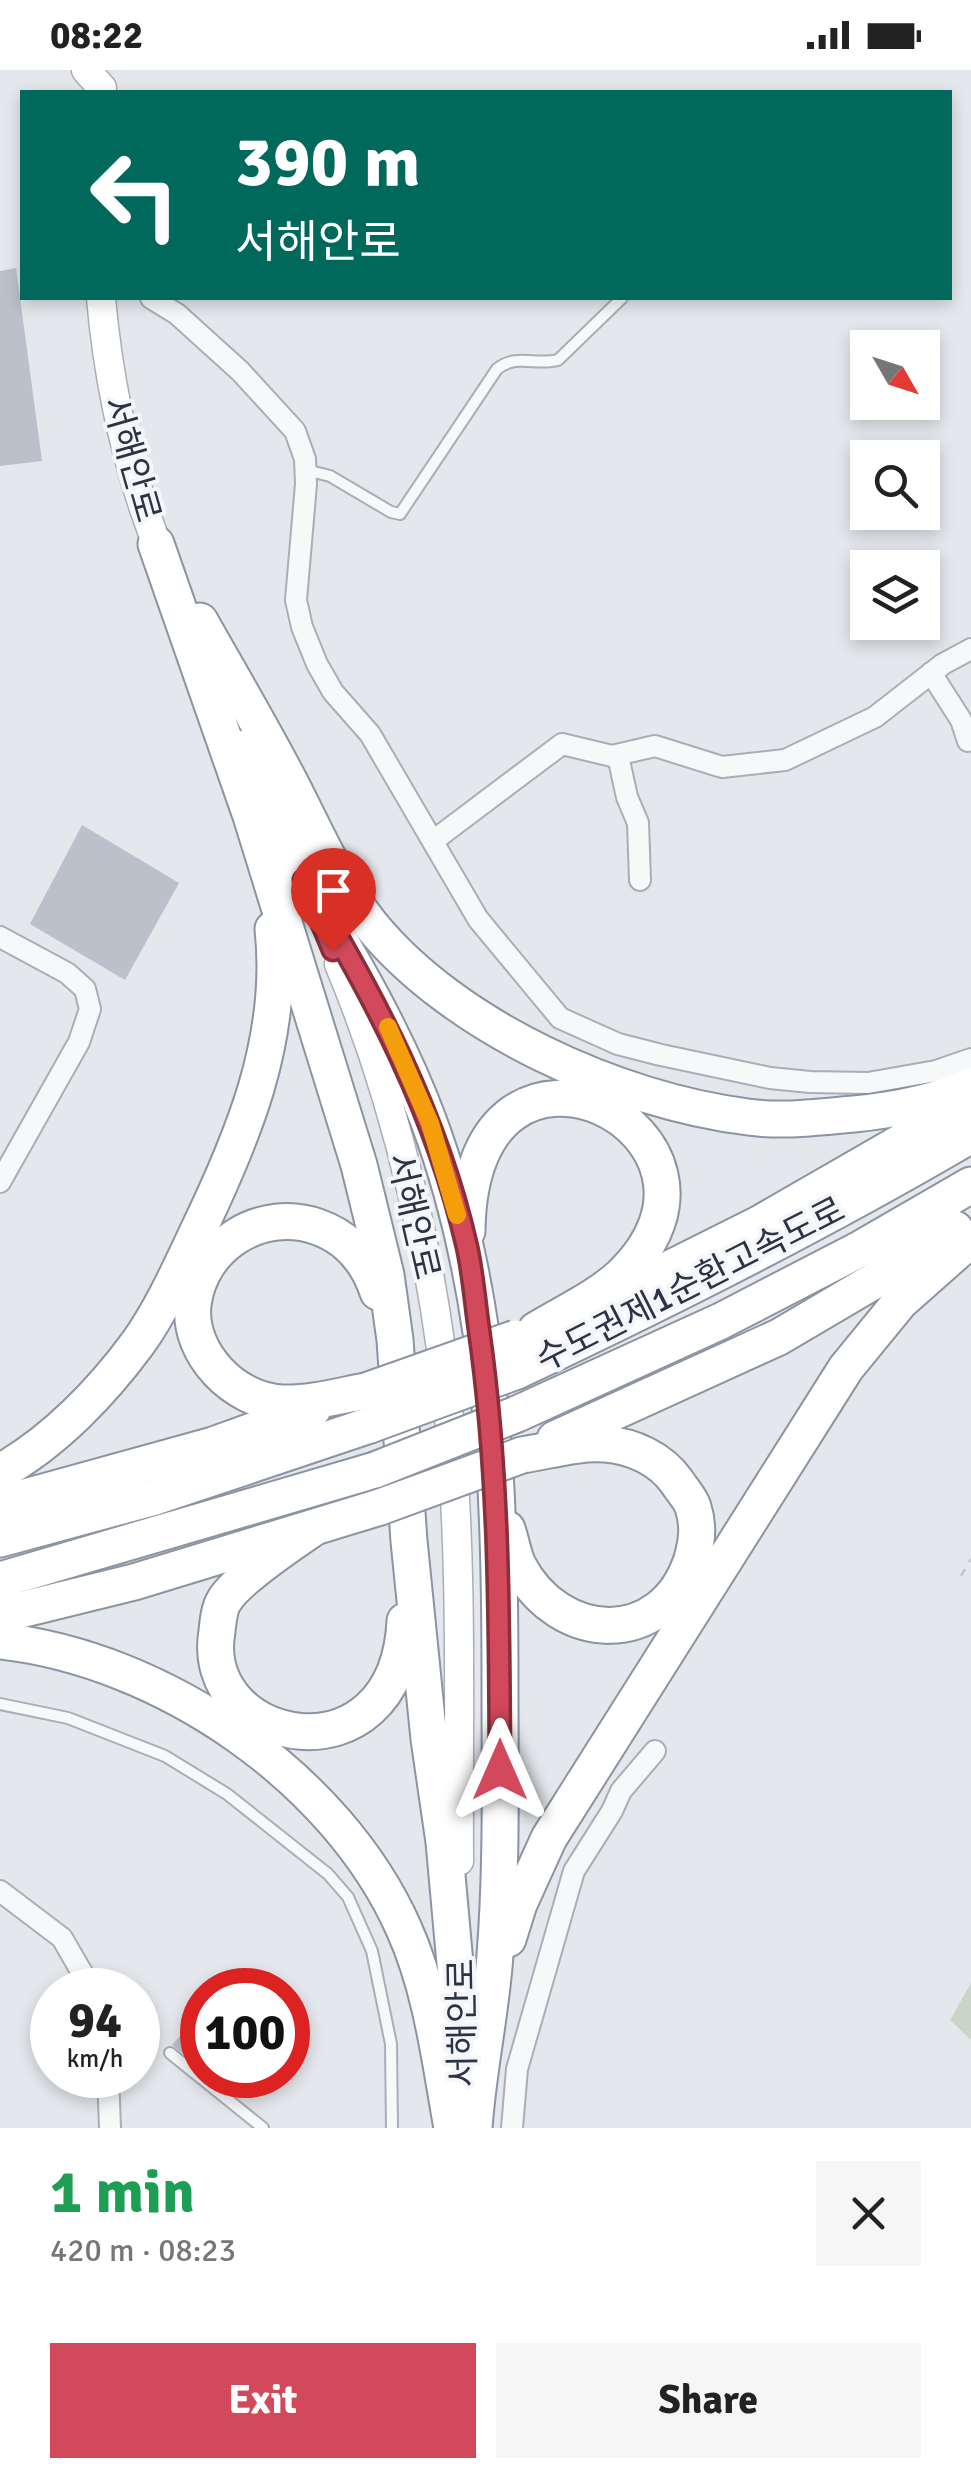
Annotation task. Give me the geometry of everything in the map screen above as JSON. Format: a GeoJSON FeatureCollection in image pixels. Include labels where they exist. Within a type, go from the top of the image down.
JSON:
{"type":"FeatureCollection","features":[{"type":"Feature","properties":{"kind":"highway"},"geometry":{"type":"LineString","coordinates":[[156,544],[251,816],[359,1166],[386,1275],[395,1340],[428,1739],[444,1842],[461,2030]]}},
{"type":"Feature","properties":{"kind":"highway"},"geometry":{"type":"LineString","coordinates":[[156,544],[266,736],[338,875],[368,921],[398,956],[470,1014],[614,1083],[676,1106],[751,1118],[814,1118],[889,1110],[971,1086]]}},
{"type":"Feature","properties":{"kind":"highway"},"geometry":{"type":"LineString","coordinates":[[0,1472],[55,1432],[94,1396],[140,1340],[180,1268],[251,1110],[268,1043],[274,934],[251,816]]}},
{"type":"Feature","properties":{"kind":"highway"},"geometry":{"type":"LineString","coordinates":[[304,880],[382,1015],[430,1123],[467,1246],[490,1400],[497,1494],[499,1890],[495,1960],[474,2128]]}},
{"type":"Feature","properties":{"kind":"highway"},"geometry":{"type":"LineString","coordinates":[[467,1246],[467,1214],[476,1165],[504,1121],[526,1105],[546,1097],[572,1096],[593,1101],[616,1112],[635,1129],[657,1165],[662,1191],[658,1218],[646,1245],[620,1276],[523,1346]]}},
{"type":"Feature","properties":{"kind":"highway"},"geometry":{"type":"LineString","coordinates":[[523,1346],[833,1183],[971,1102]]}},
{"type":"Feature","properties":{"kind":"highway","name":"수도권제1순환고속도로"},"geometry":{"type":"LineString","coordinates":[[0,1539],[155,1497],[523,1346],[682,1293],[818,1224],[971,1136]]}},
{"type":"Feature","properties":{"kind":"highway","name":"수도권제1순환고속도로"},"geometry":{"type":"LineString","coordinates":[[0,1580],[376,1470],[517,1414],[721,1322],[971,1185]]}},
{"type":"Feature","properties":{"kind":"highway"},"geometry":{"type":"LineString","coordinates":[[0,1615],[134,1582],[312,1529],[522,1454],[779,1337],[903,1264],[971,1217]]}},
{"type":"Feature","properties":{"kind":"highway"},"geometry":{"type":"LineString","coordinates":[[368,1408],[282,1403],[234,1387],[204,1353],[196,1328],[193,1305],[209,1264],[225,1245],[255,1225],[279,1220],[304,1222],[328,1230],[362,1258],[395,1340]]}},
{"type":"Feature","properties":{"kind":"highway"},"geometry":{"type":"LineString","coordinates":[[478,2072],[518,1904],[549,1838],[846,1368],[900,1302],[971,1239]]}},
{"type":"Feature","properties":{"kind":"highway"},"geometry":{"type":"LineString","coordinates":[[0,1504],[214,1444],[368,1408]]}},
{"type":"Feature","properties":{"kind":"highway"},"geometry":{"type":"LineString","coordinates":[[497,1494],[518,1564],[538,1592],[558,1611],[580,1623],[614,1626],[634,1622],[668,1600],[685,1578],[698,1531],[692,1504],[670,1472],[638,1450],[603,1444],[522,1454]]}},
{"type":"Feature","properties":{"kind":"highway"},"geometry":{"type":"LineString","coordinates":[[312,1529],[262,1565],[224,1601],[214,1644],[223,1680],[242,1706],[290,1732],[318,1734],[348,1724],[370,1708],[388,1686],[405,1628],[409,1540]]}},
{"type":"Feature","properties":{"kind":"highway"},"geometry":{"type":"LineString","coordinates":[[0,1641],[48,1648],[97,1662],[166,1691],[234,1732],[302,1788],[338,1824],[378,1876],[406,1932],[425,1987],[452,2128]]}},
{"type":"Feature","properties":{"kind":"main road","name":"서해안로"},"geometry":{"type":"LineString","coordinates":[[101,300],[114,402],[156,544],[348,986],[380,1078],[431,1279],[450,1428],[458,1569],[464,2128]]}},
{"type":"Feature","properties":{"kind":"street"},"geometry":{"type":"LineString","coordinates":[[155,300],[207,340],[285,419],[301,443],[306,470],[296,585],[298,610],[308,644],[324,679],[370,734],[478,919],[552,1009],[584,1031],[618,1044],[717,1068],[810,1082],[868,1083],[936,1071],[971,1058]]}},
{"type":"Feature","properties":{"kind":"street"},"geometry":{"type":"LineString","coordinates":[[433,841],[556,746],[574,745],[618,756],[656,746],[722,768],[785,760],[875,717],[930,673],[971,649]]}},
{"type":"Feature","properties":{"kind":"street"},"geometry":{"type":"LineString","coordinates":[[930,673],[962,720],[968,741]]}},
{"type":"Feature","properties":{"kind":"street"},"geometry":{"type":"LineString","coordinates":[[618,756],[638,823],[640,880]]}},
{"type":"Feature","properties":{"kind":"street"},"geometry":{"type":"LineString","coordinates":[[0,937],[66,973],[85,990],[90,1009],[78,1042],[0,1182]]}},
{"type":"Feature","properties":{"kind":"street"},"geometry":{"type":"LineString","coordinates":[[512,2128],[517,2070],[574,1871],[621,1790],[655,1751]]}},
{"type":"Feature","properties":{"kind":"street"},"geometry":{"type":"LineString","coordinates":[[0,1891],[62,1938],[79,1968]]}},
{"type":"Feature","properties":{"kind":"street"},"geometry":{"type":"LineString","coordinates":[[109,2098],[110,2128]]}},
{"type":"Feature","properties":{"kind":"lane"},"geometry":{"type":"LineString","coordinates":[[306,470],[330,476],[400,514],[497,369],[519,358],[558,360],[620,300]]}},
{"type":"Feature","properties":{"kind":"lane"},"geometry":{"type":"LineString","coordinates":[[0,1704],[68,1718],[165,1756],[227,1794],[328,1874],[348,1897],[372,1951],[391,2044],[392,2128]]}},
{"type":"Feature","properties":{"kind":"lane"},"geometry":{"type":"LineString","coordinates":[[170,2054],[263,2128]]}},
{"type":"Feature","properties":{"kind":"path"},"geometry":{"type":"LineString","coordinates":[[961,1576],[971,1560]]}},
{"type":"Feature","properties":{"kind":"green space"},"geometry":{"type":"Polygon","coordinates":[[[971,1983],[971,2040],[950,2020],[971,1983]]]}},
{"type":"Feature","properties":{"kind":"building"},"geometry":{"type":"Polygon","coordinates":[[[16,268],[42,461],[0,466],[0,271],[16,268]]]}},
{"type":"Feature","properties":{"kind":"building"},"geometry":{"type":"Polygon","coordinates":[[[82,825],[179,883],[125,980],[30,924],[82,825]]]}},
{"type":"Feature","properties":{"kind":"slow traffic"},"geometry":{"type":"LineString","coordinates":[[388,1027],[430,1123],[457,1215]]}},
{"type":"Feature","properties":{"kind":"route"},"geometry":{"type":"LineString","coordinates":[[333,950],[304,880],[382,1015],[430,1123],[467,1246],[490,1400],[497,1494],[500,1770]]}}]}
